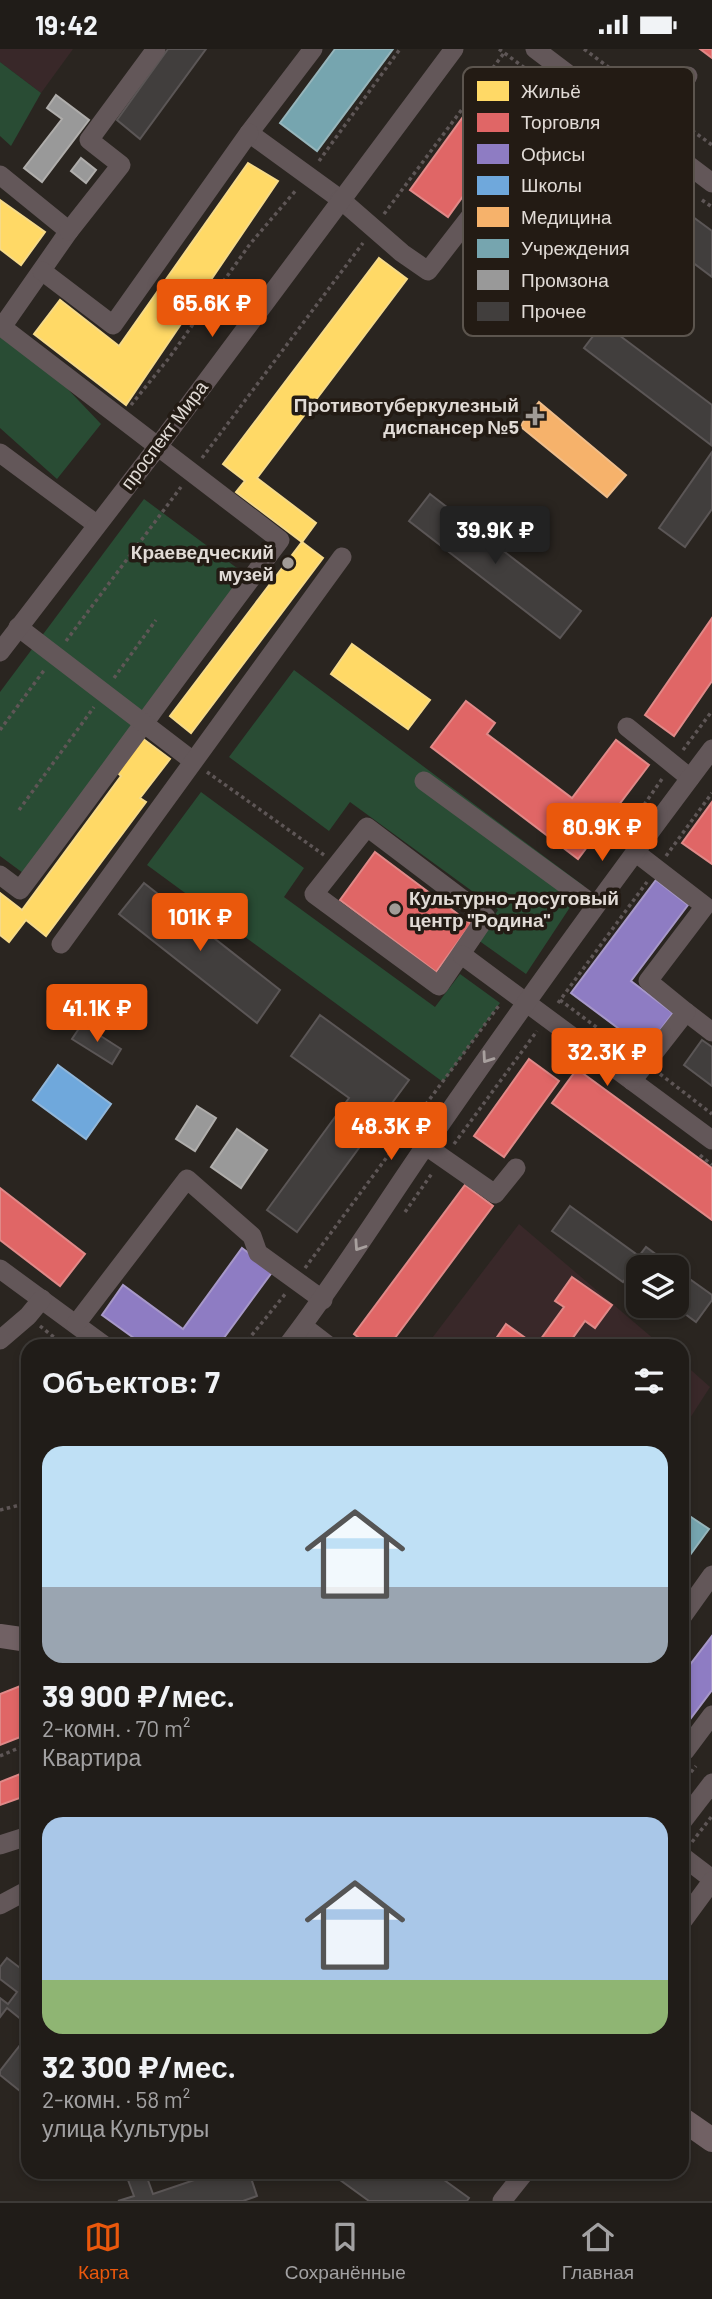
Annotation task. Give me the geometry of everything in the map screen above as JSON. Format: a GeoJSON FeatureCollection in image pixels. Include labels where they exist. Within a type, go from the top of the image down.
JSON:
{"type":"FeatureCollection","features":[{"type":"Feature","properties":{"kind":"main road"},"geometry":{"type":"LineString","coordinates":[[0,1636],[21,1639]]}},
{"type":"Feature","properties":{"kind":"main road"},"geometry":{"type":"LineString","coordinates":[[689,2124],[712,2140]]}},
{"type":"Feature","properties":{"kind":"street"},"geometry":{"type":"LineString","coordinates":[[0,875],[20,890],[280,540],[1,325],[121,165],[89,140],[156,49]]}},
{"type":"Feature","properties":{"kind":"street"},"geometry":{"type":"LineString","coordinates":[[42,271],[113,325],[249,133],[313,49]]}},
{"type":"Feature","properties":{"kind":"street","name":"проспект Мира"},"geometry":{"type":"LineString","coordinates":[[2,645],[159,445],[454,49]]}},
{"type":"Feature","properties":{"kind":"street"},"geometry":{"type":"LineString","coordinates":[[535,49],[559,67]]}},
{"type":"Feature","properties":{"kind":"street"},"geometry":{"type":"LineString","coordinates":[[249,133],[340,199],[402,253],[428,271],[463,226]]}},
{"type":"Feature","properties":{"kind":"street"},"geometry":{"type":"LineString","coordinates":[[694,170],[712,183]]}},
{"type":"Feature","properties":{"kind":"street"},"geometry":{"type":"LineString","coordinates":[[0,175],[69,231]]}},
{"type":"Feature","properties":{"kind":"street"},"geometry":{"type":"LineString","coordinates":[[0,453],[96,524]]}},
{"type":"Feature","properties":{"kind":"street"},"geometry":{"type":"LineString","coordinates":[[61,944],[342,557]]}},
{"type":"Feature","properties":{"kind":"street"},"geometry":{"type":"LineString","coordinates":[[18,627],[193,761]]}},
{"type":"Feature","properties":{"kind":"street"},"geometry":{"type":"LineString","coordinates":[[627,727],[690,778]]}},
{"type":"Feature","properties":{"kind":"street"},"geometry":{"type":"LineString","coordinates":[[293,1339],[323,1300],[426,1146],[595,906],[712,749]]}},
{"type":"Feature","properties":{"kind":"street"},"geometry":{"type":"LineString","coordinates":[[424,781],[595,906]]}},
{"type":"Feature","properties":{"kind":"street"},"geometry":{"type":"LineString","coordinates":[[367,827],[486,916],[462,955],[439,986],[314,894],[367,827]]}},
{"type":"Feature","properties":{"kind":"street"},"geometry":{"type":"LineString","coordinates":[[635,852],[710,904],[648,981],[712,1032]]}},
{"type":"Feature","properties":{"kind":"street"},"geometry":{"type":"LineString","coordinates":[[462,955],[712,1140]]}},
{"type":"Feature","properties":{"kind":"street"},"geometry":{"type":"LineString","coordinates":[[632,1081],[686,1012]]}},
{"type":"Feature","properties":{"kind":"street"},"geometry":{"type":"LineString","coordinates":[[426,1146],[495,1194],[516,1168]]}},
{"type":"Feature","properties":{"kind":"street"},"geometry":{"type":"LineString","coordinates":[[76,1324],[187,1179],[252,1236],[258,1253],[323,1300]]}},
{"type":"Feature","properties":{"kind":"street"},"geometry":{"type":"LineString","coordinates":[[0,1269],[95,1339]]}},
{"type":"Feature","properties":{"kind":"street"},"geometry":{"type":"LineString","coordinates":[[0,1340],[28,1316],[42,1299]]}},
{"type":"Feature","properties":{"kind":"street"},"geometry":{"type":"LineString","coordinates":[[303,1326],[320,1339]]}},
{"type":"Feature","properties":{"kind":"street"},"geometry":{"type":"LineString","coordinates":[[689,1607],[711,1580]]}},
{"type":"Feature","properties":{"kind":"street"},"geometry":{"type":"LineString","coordinates":[[689,1746],[712,1715]]}},
{"type":"Feature","properties":{"kind":"street"},"geometry":{"type":"LineString","coordinates":[[689,1813],[712,1783]]}},
{"type":"Feature","properties":{"kind":"street"},"geometry":{"type":"LineString","coordinates":[[0,1845],[21,1838]]}},
{"type":"Feature","properties":{"kind":"street"},"geometry":{"type":"LineString","coordinates":[[689,1854],[712,1880],[689,1911]]}},
{"type":"Feature","properties":{"kind":"street"},"geometry":{"type":"LineString","coordinates":[[0,1905],[21,1894]]}},
{"type":"Feature","properties":{"kind":"street"},"geometry":{"type":"LineString","coordinates":[[502,2201],[519,2179]]}},
{"type":"Feature","properties":{"kind":"path"},"geometry":{"type":"LineString","coordinates":[[122,417],[169,358],[250,244],[309,176],[400,49]]}},
{"type":"Feature","properties":{"kind":"path"},"geometry":{"type":"LineString","coordinates":[[494,67],[504,53]]}},
{"type":"Feature","properties":{"kind":"path"},"geometry":{"type":"LineString","coordinates":[[0,730],[463,108]]}},
{"type":"Feature","properties":{"kind":"path"},"geometry":{"type":"LineString","coordinates":[[19,810],[156,620]]}},
{"type":"Feature","properties":{"kind":"path"},"geometry":{"type":"LineString","coordinates":[[627,830],[712,711]]}},
{"type":"Feature","properties":{"kind":"path"},"geometry":{"type":"LineString","coordinates":[[217,780],[337,864]]}},
{"type":"Feature","properties":{"kind":"path"},"geometry":{"type":"LineString","coordinates":[[560,1000],[712,793]]}},
{"type":"Feature","properties":{"kind":"path"},"geometry":{"type":"LineString","coordinates":[[249,1339],[296,1280],[510,990]]}},
{"type":"Feature","properties":{"kind":"path"},"geometry":{"type":"LineString","coordinates":[[0,1510],[21,1505]]}},
{"type":"Feature","properties":{"kind":"path"},"geometry":{"type":"LineString","coordinates":[[0,1756],[21,1747]]}},
{"type":"Feature","properties":{"kind":"path"},"geometry":{"type":"LineString","coordinates":[[689,1847],[712,1816]]}},
{"type":"Feature","properties":{"kind":"shaded area"},"geometry":{"type":"Polygon","coordinates":[[[0,49],[73,49],[41,93],[0,62],[0,49]]]}},
{"type":"Feature","properties":{"kind":"shaded area"},"geometry":{"type":"Polygon","coordinates":[[[519,1224],[654,1339],[431,1339],[519,1224]]]}},
{"type":"Feature","properties":{"kind":"shaded area"},"geometry":{"type":"Polygon","coordinates":[[[689,1368],[710,1387],[689,1420],[689,1368]]]}},
{"type":"Feature","properties":{"kind":"green space"},"geometry":{"type":"Polygon","coordinates":[[[0,62],[41,93],[11,146],[0,136],[0,62]]]}},
{"type":"Feature","properties":{"kind":"green space"},"geometry":{"type":"Polygon","coordinates":[[[0,318],[101,424],[57,479],[0,428],[0,318]]]}},
{"type":"Feature","properties":{"kind":"green space"},"geometry":{"type":"Polygon","coordinates":[[[144,499],[245,574],[23,873],[0,856],[0,692],[144,499]]]}},
{"type":"Feature","properties":{"kind":"green space"},"geometry":{"type":"Polygon","coordinates":[[[294,670],[584,886],[526,974],[478,940],[498,910],[350,802],[329,831],[229,757],[294,670]]]}},
{"type":"Feature","properties":{"kind":"green space"},"geometry":{"type":"Polygon","coordinates":[[[201,792],[304,868],[284,897],[435,1007],[460,974],[500,1003],[443,1082],[147,865],[201,792]]]}},
{"type":"Feature","properties":{"kind":"building: Жильё"},"geometry":{"type":"Polygon","coordinates":[[[248,163],[278,181],[126,405],[34,334],[60,300],[119,346],[248,163]]]}},
{"type":"Feature","properties":{"kind":"building: Жильё"},"geometry":{"type":"Polygon","coordinates":[[[0,200],[45,232],[21,265],[0,249],[0,200]]]}},
{"type":"Feature","properties":{"kind":"building: Жильё"},"geometry":{"type":"Polygon","coordinates":[[[379,258],[407,279],[257,478],[316,523],[302,542],[236,492],[245,481],[223,464],[379,258]]]}},
{"type":"Feature","properties":{"kind":"building: Жильё"},"geometry":{"type":"Polygon","coordinates":[[[302,542],[323,558],[191,733],[170,716],[302,542]]]}},
{"type":"Feature","properties":{"kind":"building: Жильё"},"geometry":{"type":"Polygon","coordinates":[[[352,644],[430,700],[408,729],[331,674],[352,644]]]}},
{"type":"Feature","properties":{"kind":"building: Жильё"},"geometry":{"type":"Polygon","coordinates":[[[142,738],[170,759],[140,798],[146,802],[46,936],[26,920],[9,942],[0,935],[0,893],[22,910],[121,776],[117,772],[142,738]]]}},
{"type":"Feature","properties":{"kind":"building: Торговля"},"geometry":{"type":"Polygon","coordinates":[[[700,49],[712,49],[712,58],[700,49]]]}},
{"type":"Feature","properties":{"kind":"building: Торговля"},"geometry":{"type":"Polygon","coordinates":[[[463,117],[463,196],[448,217],[410,190],[463,117]]]}},
{"type":"Feature","properties":{"kind":"building: Торговля"},"geometry":{"type":"Polygon","coordinates":[[[712,618],[712,681],[674,736],[645,715],[712,618]]]}},
{"type":"Feature","properties":{"kind":"building: Торговля"},"geometry":{"type":"Polygon","coordinates":[[[466,701],[495,723],[487,734],[572,798],[616,740],[649,765],[578,859],[431,747],[466,701]]]}},
{"type":"Feature","properties":{"kind":"building: Торговля"},"geometry":{"type":"Polygon","coordinates":[[[712,802],[712,864],[682,843],[712,802]]]}},
{"type":"Feature","properties":{"kind":"building: Торговля","name":"Культурно-досуговый центр \"Родина\""},"geometry":{"type":"Polygon","coordinates":[[[375,852],[471,924],[436,972],[340,900],[375,852]]]}},
{"type":"Feature","properties":{"kind":"building: Торговля"},"geometry":{"type":"Polygon","coordinates":[[[529,1059],[559,1081],[504,1157],[474,1136],[529,1059]]]}},
{"type":"Feature","properties":{"kind":"building: Торговля"},"geometry":{"type":"Polygon","coordinates":[[[577,1069],[712,1168],[712,1220],[552,1103],[577,1069]]]}},
{"type":"Feature","properties":{"kind":"building: Торговля"},"geometry":{"type":"Polygon","coordinates":[[[465,1185],[493,1206],[394,1339],[360,1339],[354,1334],[465,1185]]]}},
{"type":"Feature","properties":{"kind":"building: Торговля"},"geometry":{"type":"Polygon","coordinates":[[[0,1188],[85,1254],[60,1286],[0,1240],[0,1188]]]}},
{"type":"Feature","properties":{"kind":"building: Торговля"},"geometry":{"type":"Polygon","coordinates":[[[572,1277],[612,1305],[595,1328],[585,1321],[572,1339],[541,1339],[564,1307],[555,1301],[572,1277]]]}},
{"type":"Feature","properties":{"kind":"building: Торговля"},"geometry":{"type":"Polygon","coordinates":[[[506,1324],[527,1339],[496,1339],[506,1324]]]}},
{"type":"Feature","properties":{"kind":"building: Торговля"},"geometry":{"type":"Polygon","coordinates":[[[21,1686],[21,1737],[0,1745],[0,1694],[21,1686]]]}},
{"type":"Feature","properties":{"kind":"building: Торговля"},"geometry":{"type":"Polygon","coordinates":[[[21,1774],[21,1798],[0,1805],[0,1782],[21,1774]]]}},
{"type":"Feature","properties":{"kind":"building: Офисы"},"geometry":{"type":"Polygon","coordinates":[[[656,880],[688,905],[631,981],[673,1013],[646,1049],[571,993],[656,880]]]}},
{"type":"Feature","properties":{"kind":"building: Офисы"},"geometry":{"type":"Polygon","coordinates":[[[242,1248],[273,1271],[223,1339],[135,1339],[102,1315],[123,1285],[183,1329],[242,1248]]]}},
{"type":"Feature","properties":{"kind":"building: Офисы"},"geometry":{"type":"Polygon","coordinates":[[[712,1636],[712,1690],[689,1721],[689,1666],[712,1636]]]}},
{"type":"Feature","properties":{"kind":"building: Школы"},"geometry":{"type":"Polygon","coordinates":[[[58,1065],[111,1104],[86,1139],[33,1100],[58,1065]]]}},
{"type":"Feature","properties":{"kind":"building: Медицина"},"geometry":{"type":"Polygon","coordinates":[[[539,402],[626,475],[607,497],[520,426],[539,402]]]}},
{"type":"Feature","properties":{"kind":"building: Учреждения"},"geometry":{"type":"Polygon","coordinates":[[[335,49],[393,49],[317,151],[280,123],[335,49]]]}},
{"type":"Feature","properties":{"kind":"building: Учреждения"},"geometry":{"type":"Polygon","coordinates":[[[689,1516],[709,1529],[689,1556],[689,1516]]]}},
{"type":"Feature","properties":{"kind":"building: Промзона"},"geometry":{"type":"Polygon","coordinates":[[[56,95],[89,120],[42,182],[24,168],[62,119],[47,108],[56,95]]]}},
{"type":"Feature","properties":{"kind":"building: Промзона"},"geometry":{"type":"Polygon","coordinates":[[[81,158],[96,170],[86,183],[71,171],[81,158]]]}},
{"type":"Feature","properties":{"kind":"building: Промзона"},"geometry":{"type":"Polygon","coordinates":[[[197,1106],[216,1118],[195,1151],[176,1139],[197,1106]]]}},
{"type":"Feature","properties":{"kind":"building: Промзона"},"geometry":{"type":"Polygon","coordinates":[[[237,1129],[267,1150],[241,1188],[211,1167],[237,1129]]]}},
{"type":"Feature","properties":{"kind":"building: Прочее"},"geometry":{"type":"Polygon","coordinates":[[[168,49],[206,49],[140,139],[117,120],[168,49]]]}},
{"type":"Feature","properties":{"kind":"building: Прочее"},"geometry":{"type":"Polygon","coordinates":[[[694,218],[712,231],[712,277],[694,264],[694,218]]]}},
{"type":"Feature","properties":{"kind":"building: Прочее"},"geometry":{"type":"Polygon","coordinates":[[[593,336],[620,336],[712,405],[711,445],[584,348],[593,336]]]}},
{"type":"Feature","properties":{"kind":"building: Прочее"},"geometry":{"type":"Polygon","coordinates":[[[712,452],[712,509],[685,547],[659,528],[712,452]]]}},
{"type":"Feature","properties":{"kind":"building: Прочее"},"geometry":{"type":"Polygon","coordinates":[[[430,494],[581,611],[560,638],[409,521],[430,494]]]}},
{"type":"Feature","properties":{"kind":"building: Прочее"},"geometry":{"type":"Polygon","coordinates":[[[144,883],[280,990],[257,1023],[119,914],[144,883]]]}},
{"type":"Feature","properties":{"kind":"building: Прочее"},"geometry":{"type":"Polygon","coordinates":[[[320,1015],[409,1080],[297,1232],[267,1210],[349,1098],[291,1056],[320,1015]]]}},
{"type":"Feature","properties":{"kind":"building: Прочее"},"geometry":{"type":"Polygon","coordinates":[[[82,1024],[121,1049],[112,1064],[72,1039],[82,1024]]]}},
{"type":"Feature","properties":{"kind":"building: Прочее"},"geometry":{"type":"Polygon","coordinates":[[[702,1040],[712,1047],[712,1086],[684,1065],[702,1040]]]}},
{"type":"Feature","properties":{"kind":"building: Прочее"},"geometry":{"type":"Polygon","coordinates":[[[570,1206],[638,1255],[626,1255],[626,1278],[623,1282],[552,1231],[570,1206]]]}},
{"type":"Feature","properties":{"kind":"building: Прочее"},"geometry":{"type":"Polygon","coordinates":[[[646,1247],[657,1255],[640,1255],[646,1247]]]}},
{"type":"Feature","properties":{"kind":"building: Прочее"},"geometry":{"type":"Polygon","coordinates":[[[689,1279],[712,1295],[712,1300],[696,1322],[689,1317],[689,1279]]]}},
{"type":"Feature","properties":{"kind":"building: Прочее"},"geometry":{"type":"Polygon","coordinates":[[[7,1958],[21,1969],[21,2019],[7,2008],[0,2017],[0,1998],[8,2004],[17,1992],[0,1979],[0,1967],[7,1958]]]}},
{"type":"Feature","properties":{"kind":"building: Прочее"},"geometry":{"type":"Polygon","coordinates":[[[21,2044],[21,2092],[0,2075],[0,2071],[21,2044]]]}},
{"type":"Feature","properties":{"kind":"building: Прочее"},"geometry":{"type":"Polygon","coordinates":[[[128,2179],[148,2179],[153,2194],[197,2179],[251,2179],[257,2196],[243,2201],[118,2201],[134,2196],[128,2179]]]}},
{"type":"Feature","properties":{"kind":"building: Прочее"},"geometry":{"type":"Polygon","coordinates":[[[339,2179],[443,2179],[469,2198],[467,2201],[369,2201],[339,2179]]]}},
{"type":"Feature","properties":{"kind":"place","name":"Противотуберкулезный диспансер №5"},"geometry":{"type":"Point","coordinates":[535,416]}},
{"type":"Feature","properties":{"kind":"place","name":"Краеведческий музей"},"geometry":{"type":"Point","coordinates":[288,563]}},
{"type":"Feature","properties":{"kind":"place","name":"Культурно-досуговый центр \"Родина\""},"geometry":{"type":"Point","coordinates":[395,909]}}]}
